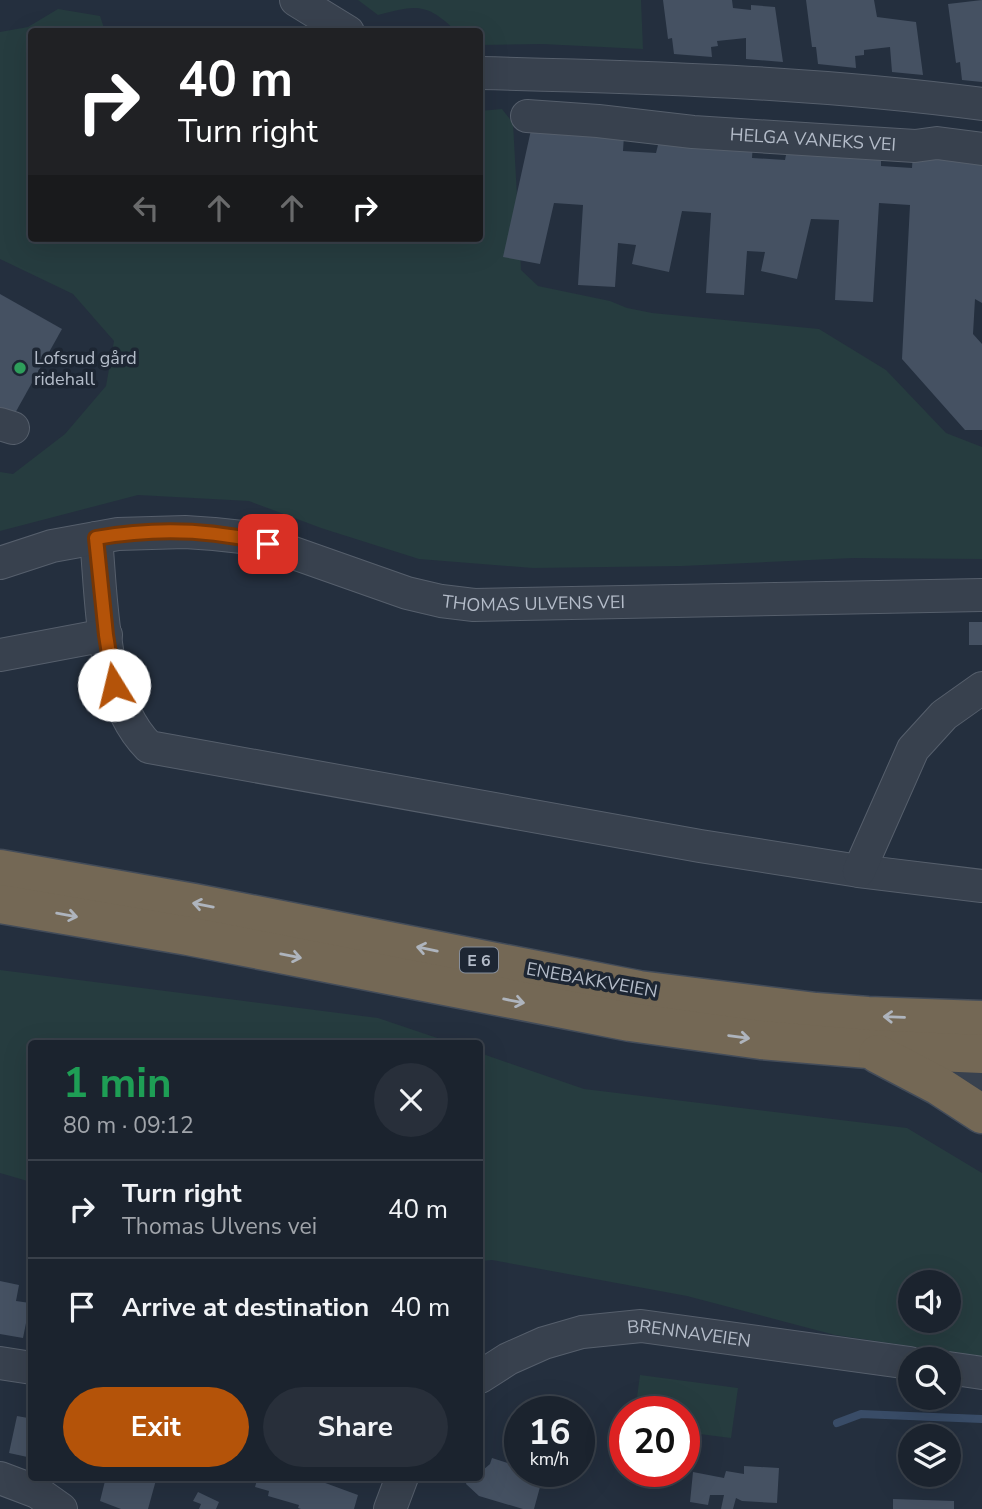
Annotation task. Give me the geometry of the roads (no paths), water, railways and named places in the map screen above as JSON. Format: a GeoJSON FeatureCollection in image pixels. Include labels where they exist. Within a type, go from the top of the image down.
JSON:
{"type":"FeatureCollection","features":[{"type":"Feature","properties":{"kind":"highway","name":"ENEBAKKVEIEN"},"geometry":{"type":"LineString","coordinates":[[0,869],[194,903],[639,989],[829,1013],[982,1020]]}},
{"type":"Feature","properties":{"kind":"highway","name":"ENEBAKKVEIEN"},"geometry":{"type":"LineString","coordinates":[[0,904],[188,936],[630,1022],[761,1040],[867,1049],[982,1054]]}},
{"type":"Feature","properties":{"kind":"highway"},"geometry":{"type":"LineString","coordinates":[[867,1049],[939,1086],[982,1114]]}},
{"type":"Feature","properties":{"kind":"street"},"geometry":{"type":"LineString","coordinates":[[296,0],[342,28]]}},
{"type":"Feature","properties":{"kind":"street"},"geometry":{"type":"LineString","coordinates":[[483,73],[650,77],[826,87],[982,104]]}},
{"type":"Feature","properties":{"kind":"street"},"geometry":{"type":"LineString","coordinates":[[644,127],[650,77]]}},
{"type":"Feature","properties":{"kind":"street","name":"HELGA VANEKS VEI"},"geometry":{"type":"LineString","coordinates":[[527,116],[761,137],[915,146],[937,143],[982,149]]}},
{"type":"Feature","properties":{"kind":"street","name":"THOMAS ULVENS VEI"},"geometry":{"type":"LineString","coordinates":[[0,563],[52,546],[118,534],[185,531],[242,537],[407,593],[474,605],[982,595]]}},
{"type":"Feature","properties":{"kind":"street"},"geometry":{"type":"LineString","coordinates":[[96,538],[114,685],[130,726],[149,747],[700,846],[859,871],[982,886]]}},
{"type":"Feature","properties":{"kind":"street"},"geometry":{"type":"LineString","coordinates":[[0,655],[106,635]]}},
{"type":"Feature","properties":{"kind":"street"},"geometry":{"type":"LineString","coordinates":[[859,871],[913,749],[944,715],[982,688]]}},
{"type":"Feature","properties":{"kind":"street"},"geometry":{"type":"LineString","coordinates":[[939,1086],[982,1087]]}},
{"type":"Feature","properties":{"kind":"street","name":"BRENNAVEIEN"},"geometry":{"type":"LineString","coordinates":[[483,1375],[508,1359],[544,1343],[582,1332],[641,1326],[898,1361]]}},
{"type":"Feature","properties":{"kind":"street"},"geometry":{"type":"LineString","coordinates":[[0,1363],[28,1367]]}},
{"type":"Feature","properties":{"kind":"street"},"geometry":{"type":"LineString","coordinates":[[961,1370],[982,1373]]}},
{"type":"Feature","properties":{"kind":"street"},"geometry":{"type":"LineString","coordinates":[[0,1478],[37,1492],[61,1509]]}},
{"type":"Feature","properties":{"kind":"street"},"geometry":{"type":"LineString","coordinates":[[390,1509],[400,1481]]}},
{"type":"Feature","properties":{"kind":"waterway"},"geometry":{"type":"LineString","coordinates":[[837,1423],[861,1414],[982,1419]]}},
{"type":"Feature","properties":{"kind":"place","name":"Lofsrud gård ridehall"},"geometry":{"type":"Point","coordinates":[20,368]}}]}
